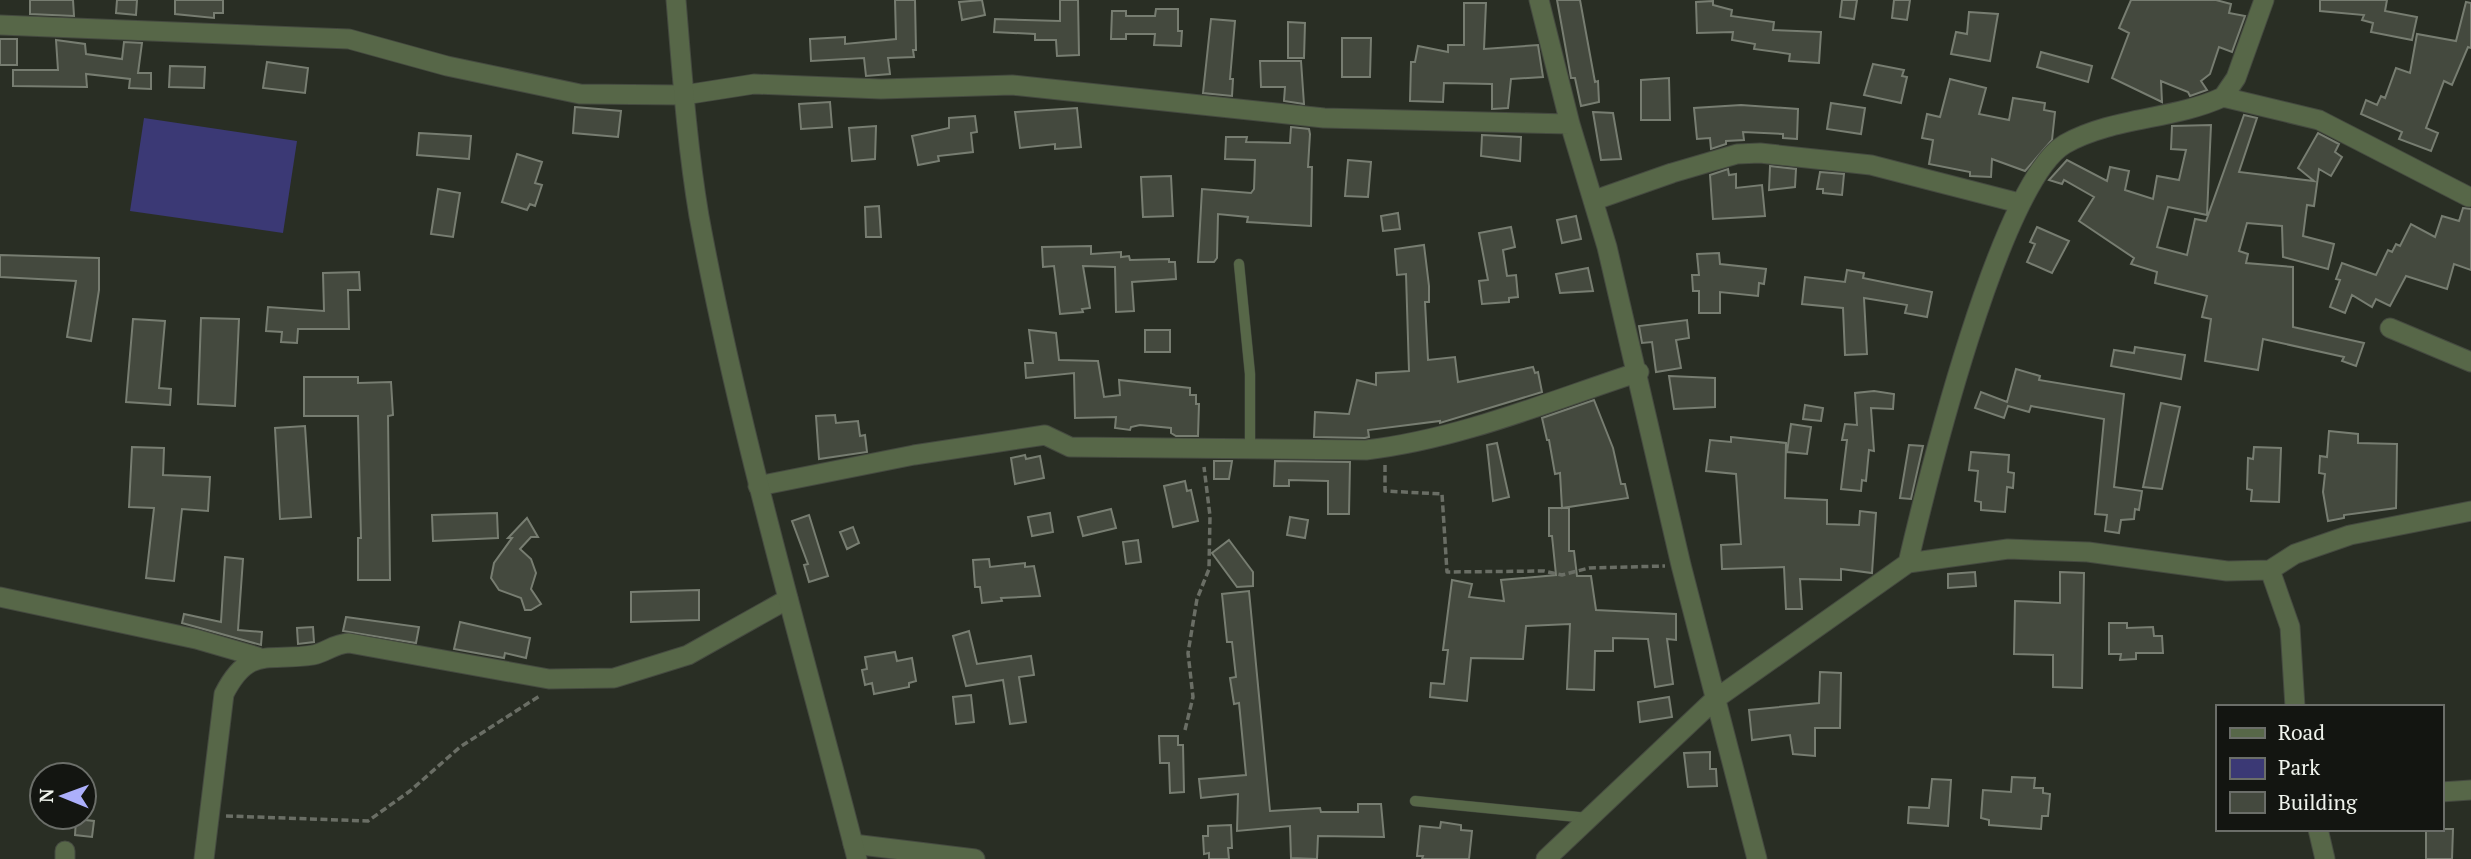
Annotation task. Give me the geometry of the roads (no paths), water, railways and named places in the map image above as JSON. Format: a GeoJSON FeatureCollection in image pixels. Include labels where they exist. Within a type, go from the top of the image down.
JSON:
{"type":"FeatureCollection","features":[{"type":"Feature","properties":{"kind":"street"},"geometry":{"type":"LineString","coordinates":[[676,0],[684,95],[699,214],[758,486],[855,852],[975,859]]}},
{"type":"Feature","properties":{"kind":"street"},"geometry":{"type":"LineString","coordinates":[[1539,0],[1570,124],[1595,201],[1639,372],[1681,565],[1756,859]]}},
{"type":"Feature","properties":{"kind":"street"},"geometry":{"type":"LineString","coordinates":[[1908,563],[1936,446],[1989,284],[2019,203],[2049,155],[2065,144],[2094,131],[2209,103],[2222,97],[2236,78],[2264,0]]}},
{"type":"Feature","properties":{"kind":"street"},"geometry":{"type":"LineString","coordinates":[[0,25],[349,39],[447,66],[580,94],[684,95],[754,84],[881,89],[1033,86],[1124,99],[1324,118],[1570,124]]}},
{"type":"Feature","properties":{"kind":"street"},"geometry":{"type":"LineString","coordinates":[[2222,97],[2319,120],[2469,197]]}},
{"type":"Feature","properties":{"kind":"street"},"geometry":{"type":"LineString","coordinates":[[1595,201],[1737,154],[1760,153],[1871,165],[2019,203]]}},
{"type":"Feature","properties":{"kind":"street"},"geometry":{"type":"LineString","coordinates":[[2390,328],[2471,362]]}},
{"type":"Feature","properties":{"kind":"street"},"geometry":{"type":"LineString","coordinates":[[758,486],[914,455],[1045,435],[1070,447],[1385,448],[1436,438],[1639,372]]}},
{"type":"Feature","properties":{"kind":"street"},"geometry":{"type":"LineString","coordinates":[[1546,859],[1714,699],[1908,563],[2008,549],[2088,552],[2227,571],[2270,570],[2295,554],[2350,534],[2471,511]]}},
{"type":"Feature","properties":{"kind":"street"},"geometry":{"type":"LineString","coordinates":[[2270,570],[2290,627],[2295,705]]}},
{"type":"Feature","properties":{"kind":"street"},"geometry":{"type":"LineString","coordinates":[[0,597],[195,639],[258,657],[312,655],[335,643],[349,643],[549,679],[614,678],[688,655],[788,599]]}},
{"type":"Feature","properties":{"kind":"street"},"geometry":{"type":"LineString","coordinates":[[205,859],[224,694],[233,677],[258,657]]}},
{"type":"Feature","properties":{"kind":"street"},"geometry":{"type":"LineString","coordinates":[[2443,792],[2471,790]]}},
{"type":"Feature","properties":{"kind":"street"},"geometry":{"type":"LineString","coordinates":[[2318,831],[2325,859]]}},
{"type":"Feature","properties":{"kind":"lane"},"geometry":{"type":"LineString","coordinates":[[1239,264],[1250,374],[1250,449]]}},
{"type":"Feature","properties":{"kind":"lane"},"geometry":{"type":"LineString","coordinates":[[1415,801],[1589,818]]}}]}
